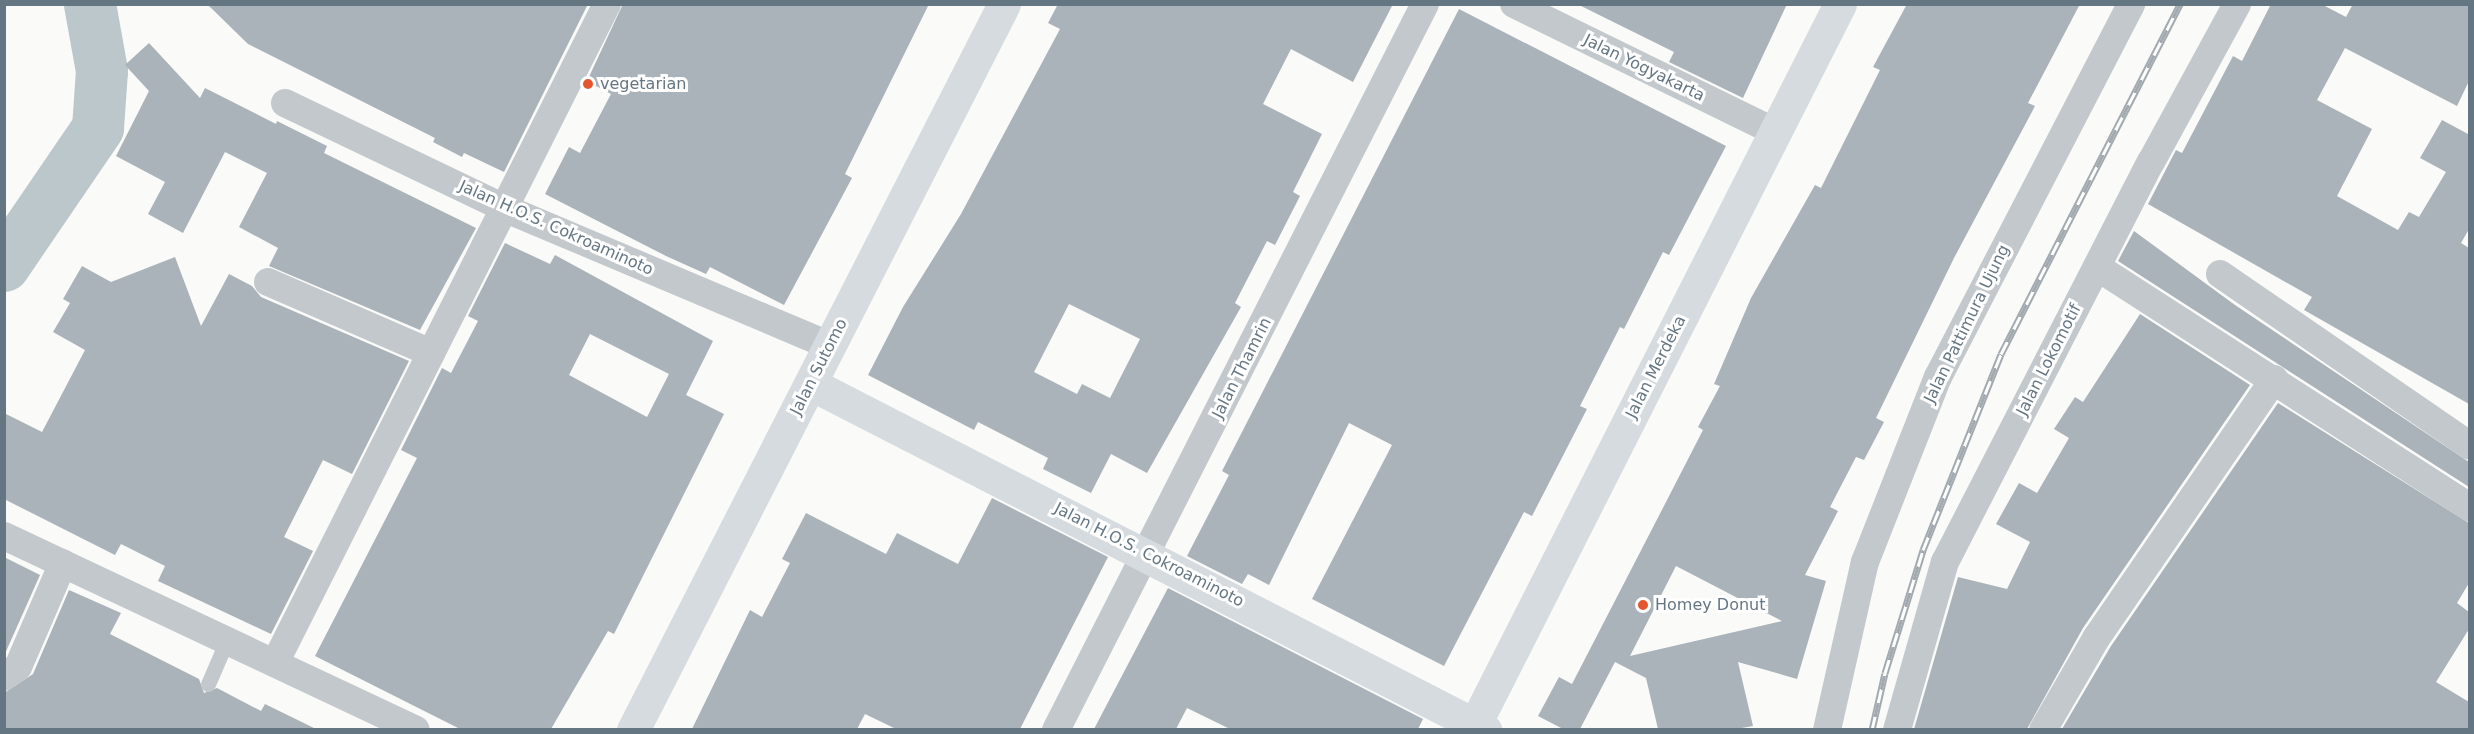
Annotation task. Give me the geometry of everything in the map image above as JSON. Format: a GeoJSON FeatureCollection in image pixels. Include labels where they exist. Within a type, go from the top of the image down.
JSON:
{"type":"FeatureCollection","features":[{"type":"Feature","properties":{"kind":"main road","name":"Jalan Sutomo"},"geometry":{"type":"LineString","coordinates":[[633,729],[1004,4]]}},
{"type":"Feature","properties":{"kind":"main road","name":"Jalan Merdeka"},"geometry":{"type":"LineString","coordinates":[[1477,728],[1840,4]]}},
{"type":"Feature","properties":{"kind":"main road","name":"Jalan H.O.S. Cokroaminoto"},"geometry":{"type":"LineString","coordinates":[[811,384],[1148,554],[1477,728]]}},
{"type":"Feature","properties":{"kind":"street"},"geometry":{"type":"LineString","coordinates":[[274,663],[607,4]]}},
{"type":"Feature","properties":{"kind":"street","name":"Jalan Thamrin"},"geometry":{"type":"LineString","coordinates":[[1056,729],[1148,554],[1425,4]]}},
{"type":"Feature","properties":{"kind":"street","name":"Jalan Yogyakarta"},"geometry":{"type":"LineString","coordinates":[[1514,4],[1775,132]]}},
{"type":"Feature","properties":{"kind":"street","name":"Jalan Pattimura Ujung"},"geometry":{"type":"LineString","coordinates":[[1827,729],[1865,562],[1938,377],[2132,4]]}},
{"type":"Feature","properties":{"kind":"street","name":"Jalan Lokomotif"},"geometry":{"type":"LineString","coordinates":[[1897,729],[1945,562],[2097,267],[2237,4]]}},
{"type":"Feature","properties":{"kind":"street","name":"Jalan H.O.S. Cokroaminoto"},"geometry":{"type":"LineString","coordinates":[[285,102],[504,208],[830,346]]}},
{"type":"Feature","properties":{"kind":"street"},"geometry":{"type":"LineString","coordinates":[[2097,267],[2274,379],[2469,507]]}},
{"type":"Feature","properties":{"kind":"street"},"geometry":{"type":"LineString","coordinates":[[2220,274],[2469,446]]}},
{"type":"Feature","properties":{"kind":"street"},"geometry":{"type":"LineString","coordinates":[[268,282],[431,353]]}},
{"type":"Feature","properties":{"kind":"street"},"geometry":{"type":"LineString","coordinates":[[2043,729],[2097,637],[2274,379]]}},
{"type":"Feature","properties":{"kind":"street"},"geometry":{"type":"LineString","coordinates":[[4,536],[416,729]]}},
{"type":"Feature","properties":{"kind":"street"},"geometry":{"type":"LineString","coordinates":[[4,677],[18,667],[63,563]]}},
{"type":"Feature","properties":{"kind":"lane"},"geometry":{"type":"LineString","coordinates":[[208,684],[227,640]]}},
{"type":"Feature","properties":{"kind":"building"},"geometry":{"type":"Polygon","coordinates":[[[207,4],[588,4],[504,172],[464,153],[462,157],[433,142],[435,138],[248,44],[207,4]]]}},
{"type":"Feature","properties":{"kind":"building"},"geometry":{"type":"Polygon","coordinates":[[[623,4],[929,4],[845,174],[852,178],[784,305],[710,267],[706,274],[666,256],[545,194],[569,147],[580,153],[611,94],[587,81],[623,4]]]}},
{"type":"Feature","properties":{"kind":"building"},"geometry":{"type":"Polygon","coordinates":[[[1058,4],[1393,4],[1353,82],[1291,49],[1263,104],[1322,134],[1293,192],[1300,196],[1275,245],[1267,241],[1235,303],[1241,307],[1147,473],[1111,454],[1091,493],[1043,469],[1048,458],[978,422],[974,430],[868,375],[903,307],[961,214],[1060,29],[1048,23],[1058,4]],[[1069,304],[1034,372],[1077,394],[1082,384],[1110,398],[1140,339],[1069,304]]]}},
{"type":"Feature","properties":{"kind":"building"},"geometry":{"type":"Polygon","coordinates":[[[1577,4],[1787,4],[1743,98],[1669,62],[1674,52],[1577,4]]]}},
{"type":"Feature","properties":{"kind":"building"},"geometry":{"type":"Polygon","coordinates":[[[1907,4],[2080,4],[2028,103],[2035,106],[1954,258],[1876,418],[1884,422],[1864,460],[1856,457],[1830,507],[1838,511],[1805,575],[1826,581],[1797,679],[1738,662],[1753,726],[1736,729],[1658,729],[1646,678],[1615,662],[1580,729],[1563,729],[1538,716],[1559,677],[1572,684],[1666,502],[1703,430],[1698,427],[1720,386],[1714,384],[1751,298],[1815,185],[1821,188],[1880,70],[1873,67],[1907,4]],[[1676,566],[1630,656],[1782,621],[1676,566]]]}},
{"type":"Feature","properties":{"kind":"building"},"geometry":{"type":"Polygon","coordinates":[[[2271,4],[2321,4],[2346,17],[2353,4],[2469,4],[2469,81],[2457,106],[2345,48],[2317,100],[2372,129],[2337,196],[2398,230],[2409,212],[2419,217],[2446,172],[2420,158],[2442,120],[2468,134],[2469,131],[2469,229],[2461,243],[2469,248],[2469,404],[2304,310],[2312,297],[2148,204],[2176,150],[2182,153],[2233,56],[2242,61],[2271,4]]]}},
{"type":"Feature","properties":{"kind":"building"},"geometry":{"type":"Polygon","coordinates":[[[1459,9],[1726,146],[1669,255],[1663,252],[1624,329],[1620,327],[1580,406],[1587,409],[1532,516],[1524,512],[1444,666],[1312,599],[1392,445],[1349,423],[1269,585],[1248,574],[1242,584],[1187,556],[1229,475],[1222,471],[1459,9]]]}},
{"type":"Feature","properties":{"kind":"building"},"geometry":{"type":"Polygon","coordinates":[[[149,43],[200,98],[205,88],[276,124],[277,121],[327,146],[324,153],[476,228],[420,330],[269,266],[278,248],[239,227],[267,173],[225,152],[183,233],[148,214],[165,182],[116,156],[149,91],[125,65],[149,43]]]}},
{"type":"Feature","properties":{"kind":"building"},"geometry":{"type":"Polygon","coordinates":[[[2134,231],[2235,305],[2469,462],[2469,487],[2118,261],[2134,231]]]}},
{"type":"Feature","properties":{"kind":"building"},"geometry":{"type":"Polygon","coordinates":[[[505,243],[550,264],[555,255],[713,341],[686,395],[724,414],[614,634],[608,631],[551,729],[460,729],[315,656],[417,458],[401,450],[442,368],[451,373],[478,321],[468,316],[505,243]],[[590,334],[569,375],[647,417],[669,374],[590,334]]]}},
{"type":"Feature","properties":{"kind":"building"},"geometry":{"type":"Polygon","coordinates":[[[175,257],[201,326],[229,274],[252,286],[261,297],[409,361],[352,474],[323,460],[284,537],[313,551],[271,634],[158,581],[165,566],[121,544],[115,555],[4,499],[4,413],[42,432],[85,350],[53,332],[70,303],[63,299],[82,266],[111,282],[175,257]]]}},
{"type":"Feature","properties":{"kind":"building"},"geometry":{"type":"Polygon","coordinates":[[[2140,314],[2250,385],[2083,628],[2027,729],[1914,729],[1958,577],[2007,589],[2030,542],[1996,524],[2019,483],[2037,493],[2069,438],[2054,429],[2075,397],[2083,402],[2140,314]]]}},
{"type":"Feature","properties":{"kind":"building"},"geometry":{"type":"Polygon","coordinates":[[[2278,403],[2469,523],[2469,583],[2457,603],[2469,612],[2469,629],[2436,682],[2469,702],[2469,729],[2062,729],[2111,646],[2278,403]]]}},
{"type":"Feature","properties":{"kind":"building"},"geometry":{"type":"Polygon","coordinates":[[[992,498],[1108,557],[1020,729],[896,729],[865,714],[857,729],[692,729],[750,610],[762,617],[790,563],[782,559],[806,513],[886,554],[897,533],[958,564],[992,498]]]}},
{"type":"Feature","properties":{"kind":"building"},"geometry":{"type":"Polygon","coordinates":[[[4,557],[40,575],[4,656],[4,557]]]}},
{"type":"Feature","properties":{"kind":"building"},"geometry":{"type":"Polygon","coordinates":[[[1168,588],[1423,719],[1418,729],[1230,729],[1187,708],[1176,729],[1094,729],[1168,588]]]}},
{"type":"Feature","properties":{"kind":"building"},"geometry":{"type":"Polygon","coordinates":[[[69,590],[121,613],[110,634],[199,679],[204,693],[217,688],[261,711],[265,704],[316,729],[4,729],[4,693],[33,674],[69,590]]]}},
{"type":"Feature","properties":{"kind":"waterway"},"geometry":{"type":"LineString","coordinates":[[4,266],[98,128],[102,71],[90,4]]}},
{"type":"Feature","properties":{"kind":"railway"},"geometry":{"type":"LineString","coordinates":[[1872,730],[1885,673],[1923,550],[2001,354],[2180,4]]}},
{"type":"Feature","properties":{"kind":"place","name":"vegetarian"},"geometry":{"type":"Point","coordinates":[588,84]}},
{"type":"Feature","properties":{"kind":"place","name":"Homey Donut"},"geometry":{"type":"Point","coordinates":[1643,605]}}]}
